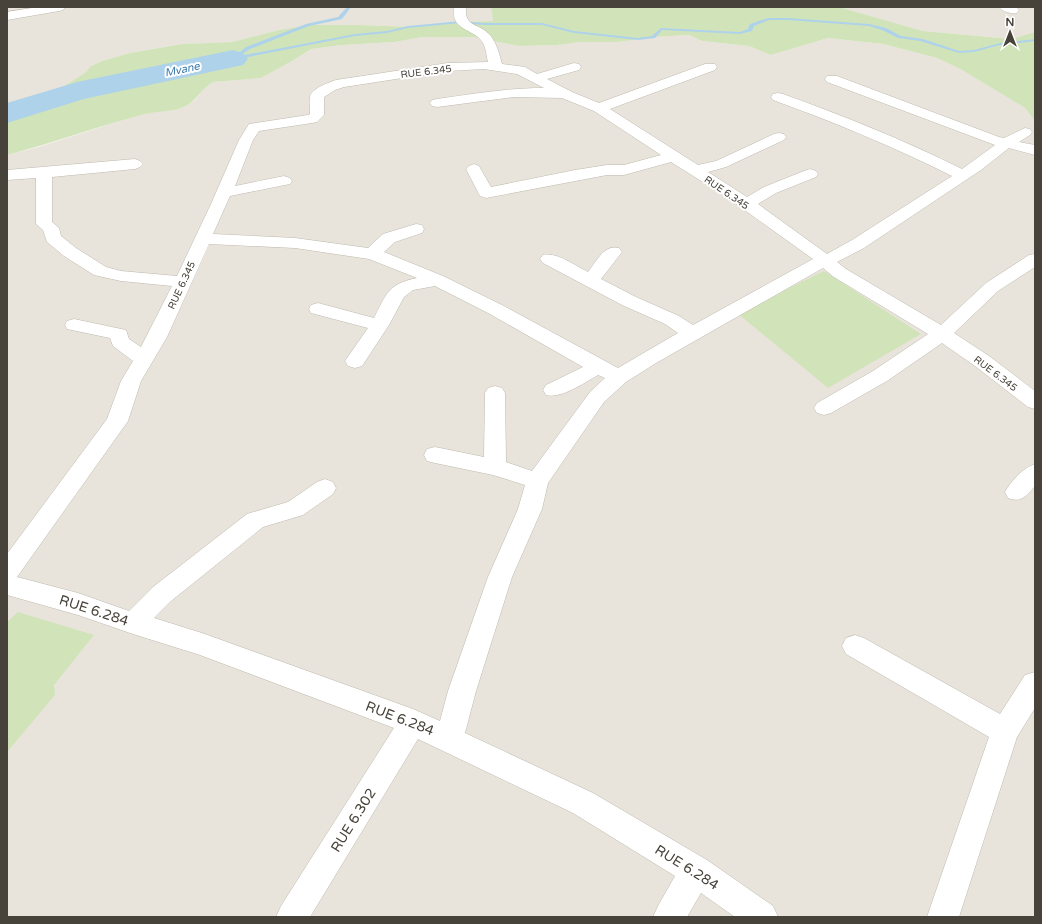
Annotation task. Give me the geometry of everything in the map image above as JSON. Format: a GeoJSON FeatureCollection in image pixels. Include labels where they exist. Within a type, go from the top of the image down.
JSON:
{"type":"FeatureCollection","features":[{"type":"Feature","properties":{"kind":"street"},"geometry":{"type":"LineString","coordinates":[[7,16],[59,7]]}},
{"type":"Feature","properties":{"kind":"street"},"geometry":{"type":"LineString","coordinates":[[455,8],[465,25],[484,36],[491,46],[496,66]]}},
{"type":"Feature","properties":{"kind":"street","name":"RUE 6.345"},"geometry":{"type":"LineString","coordinates":[[7,572],[117,421],[131,381],[157,337],[224,193],[246,140],[254,127],[312,119],[317,115],[317,96],[330,87],[363,78],[448,67],[484,65],[520,70],[537,78],[567,94],[599,108],[672,157],[731,193],[746,205],[799,240],[824,260],[867,290],[942,334],[982,361],[1035,402]]}},
{"type":"Feature","properties":{"kind":"street"},"geometry":{"type":"LineString","coordinates":[[537,78],[574,67]]}},
{"type":"Feature","properties":{"kind":"street"},"geometry":{"type":"LineString","coordinates":[[599,108],[710,67]]}},
{"type":"Feature","properties":{"kind":"street"},"geometry":{"type":"LineString","coordinates":[[832,79],[1000,141],[1035,150]]}},
{"type":"Feature","properties":{"kind":"street"},"geometry":{"type":"LineString","coordinates":[[437,103],[516,93],[544,92],[567,94]]}},
{"type":"Feature","properties":{"kind":"street"},"geometry":{"type":"LineString","coordinates":[[778,97],[914,151],[962,175]]}},
{"type":"Feature","properties":{"kind":"street"},"geometry":{"type":"LineString","coordinates":[[694,170],[721,164],[779,137]]}},
{"type":"Feature","properties":{"kind":"street"},"geometry":{"type":"LineString","coordinates":[[450,738],[462,691],[500,577],[530,509],[536,480],[597,397],[619,377],[649,358],[824,260],[835,257],[858,244],[976,167],[1000,141]]}},
{"type":"Feature","properties":{"kind":"street"},"geometry":{"type":"LineString","coordinates":[[474,169],[486,193],[575,175],[607,170],[624,170],[672,157]]}},
{"type":"Feature","properties":{"kind":"street"},"geometry":{"type":"LineString","coordinates":[[7,175],[135,164]]}},
{"type":"Feature","properties":{"kind":"street"},"geometry":{"type":"LineString","coordinates":[[44,173],[44,224],[51,228],[53,238],[70,252],[100,271],[121,276],[182,282]]}},
{"type":"Feature","properties":{"kind":"street"},"geometry":{"type":"LineString","coordinates":[[746,205],[770,190],[810,174]]}},
{"type":"Feature","properties":{"kind":"street"},"geometry":{"type":"LineString","coordinates":[[224,193],[284,181]]}},
{"type":"Feature","properties":{"kind":"street"},"geometry":{"type":"LineString","coordinates":[[372,254],[389,238],[416,230]]}},
{"type":"Feature","properties":{"kind":"street"},"geometry":{"type":"LineString","coordinates":[[203,239],[307,244],[330,247],[354,253],[372,254],[437,280],[553,340],[598,367],[619,377]]}},
{"type":"Feature","properties":{"kind":"street"},"geometry":{"type":"LineString","coordinates":[[591,281],[613,252]]}},
{"type":"Feature","properties":{"kind":"street"},"geometry":{"type":"LineString","coordinates":[[549,259],[629,301],[672,320],[692,334]]}},
{"type":"Feature","properties":{"kind":"street"},"geometry":{"type":"LineString","coordinates":[[824,408],[880,376],[942,334],[992,287],[1035,259]]}},
{"type":"Feature","properties":{"kind":"street"},"geometry":{"type":"LineString","coordinates":[[355,361],[380,325],[396,294],[407,286],[437,280]]}},
{"type":"Feature","properties":{"kind":"street"},"geometry":{"type":"LineString","coordinates":[[318,309],[380,325]]}},
{"type":"Feature","properties":{"kind":"street"},"geometry":{"type":"LineString","coordinates":[[74,325],[119,334],[120,342],[144,359]]}},
{"type":"Feature","properties":{"kind":"street"},"geometry":{"type":"LineString","coordinates":[[553,390],[598,367]]}},
{"type":"Feature","properties":{"kind":"street"},"geometry":{"type":"LineString","coordinates":[[495,393],[495,467]]}},
{"type":"Feature","properties":{"kind":"street"},"geometry":{"type":"LineString","coordinates":[[435,455],[495,467],[536,480]]}},
{"type":"Feature","properties":{"kind":"street"},"geometry":{"type":"LineString","coordinates":[[1016,492],[1035,472]]}},
{"type":"Feature","properties":{"kind":"street"},"geometry":{"type":"LineString","coordinates":[[133,623],[162,594],[255,520],[295,509],[325,488]]}},
{"type":"Feature","properties":{"kind":"street","name":"RUE 6.284"},"geometry":{"type":"LineString","coordinates":[[7,585],[78,604],[202,644],[413,722],[450,738],[583,803],[696,871],[762,917]]}},
{"type":"Feature","properties":{"kind":"street"},"geometry":{"type":"LineString","coordinates":[[855,646],[1005,731]]}},
{"type":"Feature","properties":{"kind":"street"},"geometry":{"type":"LineString","coordinates":[[943,917],[1005,731],[1033,691]]}},
{"type":"Feature","properties":{"kind":"street","name":"RUE 6.302"},"geometry":{"type":"LineString","coordinates":[[292,917],[413,722]]}},
{"type":"Feature","properties":{"kind":"street"},"geometry":{"type":"LineString","coordinates":[[669,917],[696,871]]}},
{"type":"Feature","properties":{"kind":"shaded area"},"geometry":{"type":"Polygon","coordinates":[[[7,7],[491,7],[493,21],[458,22],[414,27],[308,25],[279,30],[232,42],[182,44],[130,53],[102,61],[91,66],[86,72],[49,96],[7,103],[7,7]]]}},
{"type":"Feature","properties":{"kind":"shaded area"},"geometry":{"type":"Polygon","coordinates":[[[839,7],[1035,7],[1035,32],[1011,39],[923,31],[839,7]]]}},
{"type":"Feature","properties":{"kind":"shaded area"},"geometry":{"type":"Polygon","coordinates":[[[689,35],[702,41],[749,46],[771,55],[828,38],[883,44],[937,58],[962,70],[1025,108],[1035,121],[1035,917],[7,917],[7,155],[39,147],[142,114],[185,107],[195,100],[207,85],[213,82],[261,78],[311,49],[342,45],[395,42],[422,37],[473,37],[519,46],[557,45],[580,42],[618,42],[653,37],[689,35]]]}},
{"type":"Feature","properties":{"kind":"green space"},"geometry":{"type":"Polygon","coordinates":[[[491,7],[839,7],[923,31],[1011,39],[1035,32],[1035,121],[1025,108],[962,70],[937,58],[883,44],[828,38],[771,55],[749,46],[702,41],[689,35],[653,37],[618,42],[580,42],[557,45],[519,46],[473,37],[422,37],[395,42],[342,45],[311,49],[261,78],[213,82],[193,101],[181,108],[141,115],[7,155],[7,103],[49,96],[86,72],[91,66],[102,61],[130,53],[182,44],[232,42],[279,30],[308,25],[414,27],[458,22],[493,21],[491,7]]]}},
{"type":"Feature","properties":{"kind":"green space"},"geometry":{"type":"Polygon","coordinates":[[[824,271],[921,334],[828,388],[737,313],[824,271]]]}},
{"type":"Feature","properties":{"kind":"green space"},"geometry":{"type":"Polygon","coordinates":[[[18,612],[94,635],[54,685],[55,695],[7,752],[7,622],[18,612]]]}},
{"type":"Feature","properties":{"kind":"waterway","name":"Mvane"},"geometry":{"type":"LineString","coordinates":[[235,57],[248,48],[308,25],[340,18],[349,7]]}},
{"type":"Feature","properties":{"kind":"waterway"},"geometry":{"type":"LineString","coordinates":[[233,59],[355,35],[387,32],[408,27],[461,22],[484,24],[542,24],[574,32],[638,39],[653,37],[661,29],[740,33],[750,30],[752,25],[768,19],[788,19],[869,25],[884,29],[900,37],[921,40],[959,52],[974,51],[1000,44],[1035,40]]}},
{"type":"Feature","properties":{"kind":"waterway","name":"Mvane"},"geometry":{"type":"LineString","coordinates":[[7,113],[77,91],[233,59]]}}]}
